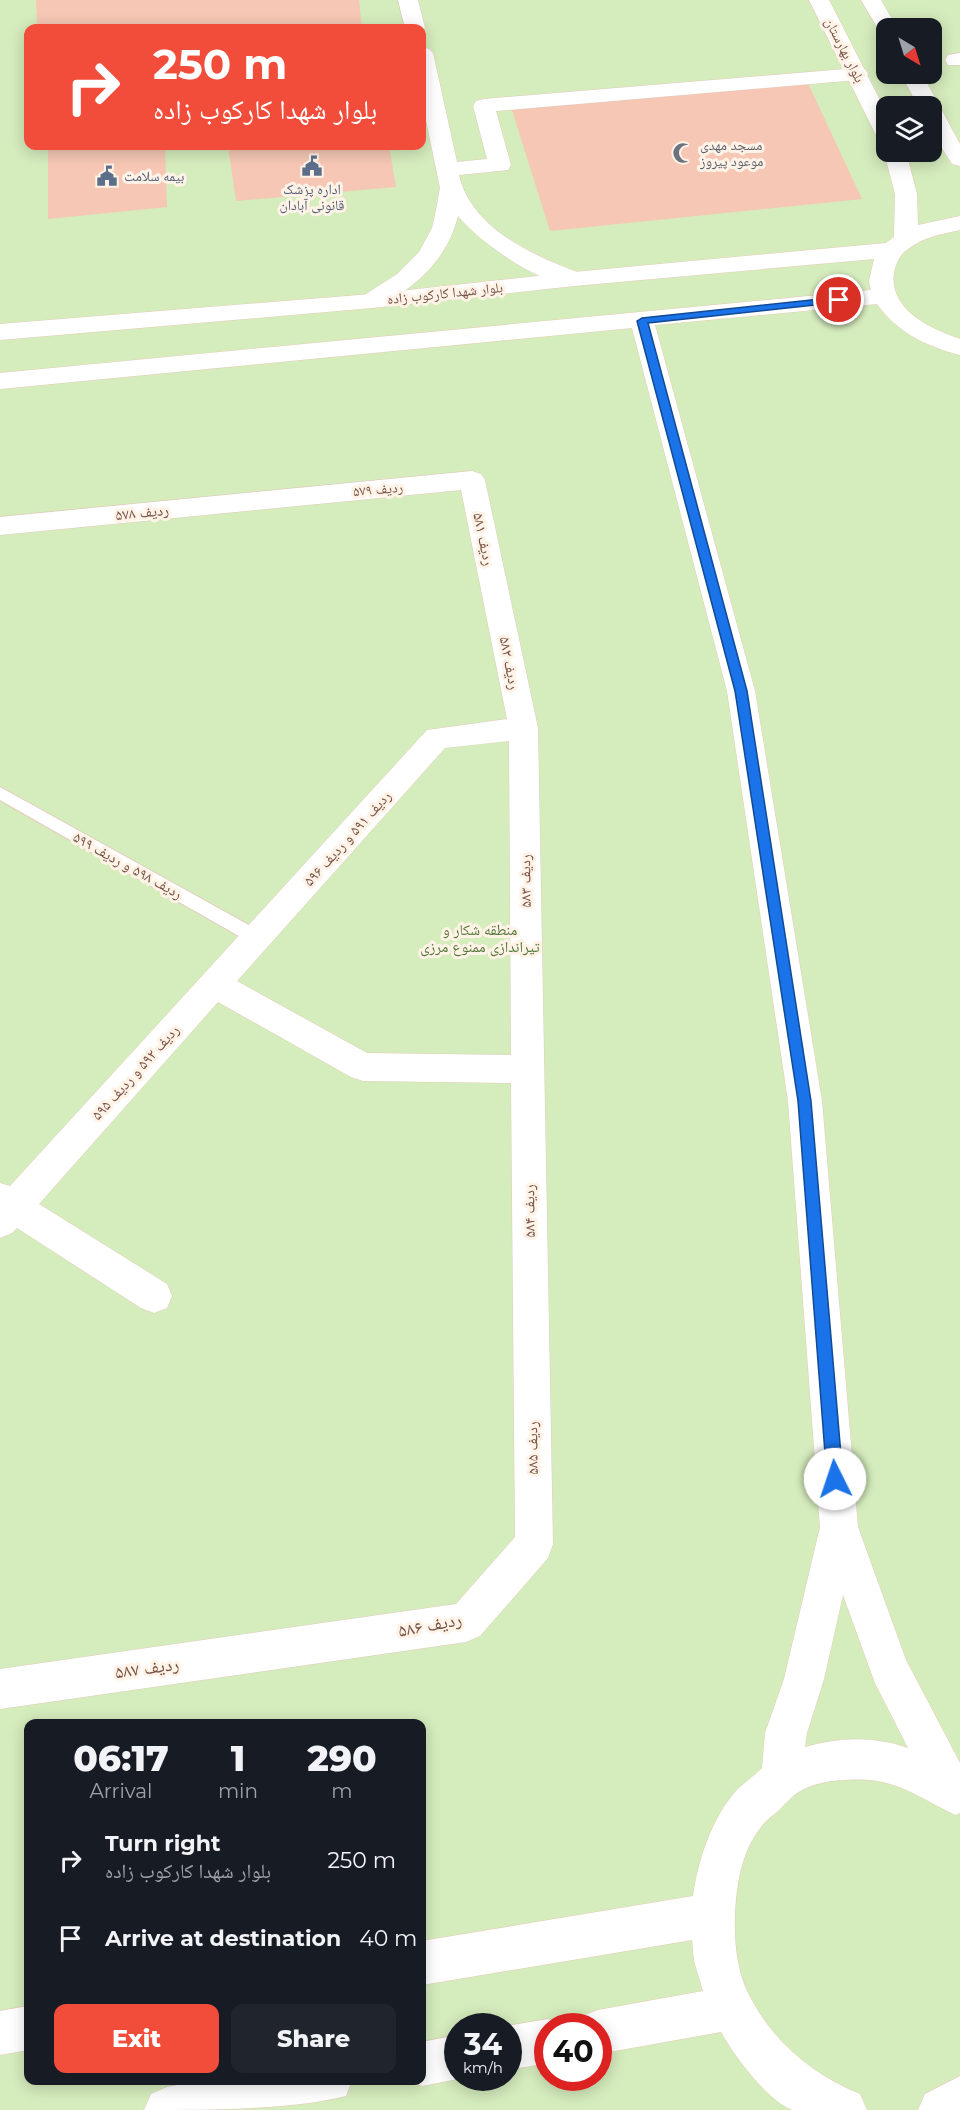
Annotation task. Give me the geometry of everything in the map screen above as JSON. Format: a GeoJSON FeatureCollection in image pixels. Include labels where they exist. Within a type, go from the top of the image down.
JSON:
{"type":"FeatureCollection","features":[{"type":"Feature","properties":{"kind":"street"},"geometry":{"type":"LineString","coordinates":[[408,0],[414,24]]}},
{"type":"Feature","properties":{"kind":"street","name":"بلوار بهارستان"},"geometry":{"type":"LineString","coordinates":[[819,0],[876,113]]}},
{"type":"Feature","properties":{"kind":"street"},"geometry":{"type":"LineString","coordinates":[[871,0],[881,18]]}},
{"type":"Feature","properties":{"kind":"street"},"geometry":{"type":"LineString","coordinates":[[449,178],[500,165],[484,106],[857,74]]}},
{"type":"Feature","properties":{"kind":"street"},"geometry":{"type":"LineString","coordinates":[[372,301],[409,276],[435,248],[448,218],[449,178],[426,77]]}},
{"type":"Feature","properties":{"kind":"street"},"geometry":{"type":"LineString","coordinates":[[942,131],[960,159]]}},
{"type":"Feature","properties":{"kind":"street"},"geometry":{"type":"LineString","coordinates":[[898,162],[906,194],[898,243],[881,264],[878,279],[883,296],[904,322],[942,343],[960,346]]}},
{"type":"Feature","properties":{"kind":"street"},"geometry":{"type":"LineString","coordinates":[[449,178],[471,219],[495,240],[525,259],[574,279]]}},
{"type":"Feature","properties":{"kind":"street","name":"بلوار شهدا کارکوب زاده"},"geometry":{"type":"LineString","coordinates":[[0,332],[372,301],[898,243],[936,226],[960,223]]}},
{"type":"Feature","properties":{"kind":"street"},"geometry":{"type":"LineString","coordinates":[[0,381],[883,296]]}},
{"type":"Feature","properties":{"kind":"street"},"geometry":{"type":"LineString","coordinates":[[642,321],[741,691],[804,1101],[839,1527],[889,1669],[956,1794]]}},
{"type":"Feature","properties":{"kind":"street","name":"ردیف ۵۷۹"},"geometry":{"type":"LineString","coordinates":[[284,498],[472,480]]}},
{"type":"Feature","properties":{"kind":"street","name":"ردیف ۵۸۱"},"geometry":{"type":"LineString","coordinates":[[472,480],[496,597]]}},
{"type":"Feature","properties":{"kind":"street","name":"ردیف ۵۷۸"},"geometry":{"type":"LineString","coordinates":[[0,526],[284,498]]}},
{"type":"Feature","properties":{"kind":"street","name":"ردیف ۵۸۲"},"geometry":{"type":"LineString","coordinates":[[496,597],[523,728]]}},
{"type":"Feature","properties":{"kind":"street","name":"ردیف ۵۹۱ و ردیف ۵۹۶"},"geometry":{"type":"LineString","coordinates":[[257,938],[437,738],[523,728]]}},
{"type":"Feature","properties":{"kind":"street","name":"ردیف ۵۸۳"},"geometry":{"type":"LineString","coordinates":[[523,728],[527,1069]]}},
{"type":"Feature","properties":{"kind":"street","name":"ردیف ۵۹۲ و ردیف ۵۹۵"},"geometry":{"type":"LineString","coordinates":[[4,1209],[257,938]]}},
{"type":"Feature","properties":{"kind":"street"},"geometry":{"type":"LineString","coordinates":[[214,984],[363,1067],[527,1069]]}},
{"type":"Feature","properties":{"kind":"street","name":"ردیف ۵۸۴"},"geometry":{"type":"LineString","coordinates":[[527,1069],[531,1352]]}},
{"type":"Feature","properties":{"kind":"street"},"geometry":{"type":"LineString","coordinates":[[4,1209],[154,1296]]}},
{"type":"Feature","properties":{"kind":"street","name":"ردیف ۵۸۵"},"geometry":{"type":"LineString","coordinates":[[531,1352],[534,1544]]}},
{"type":"Feature","properties":{"kind":"street"},"geometry":{"type":"LineString","coordinates":[[781,1779],[786,1733],[804,1679],[839,1527]]}},
{"type":"Feature","properties":{"kind":"street","name":"ردیف ۵۸۶"},"geometry":{"type":"LineString","coordinates":[[294,1647],[466,1622],[534,1544]]}},
{"type":"Feature","properties":{"kind":"street","name":"ردیف ۵۸۷"},"geometry":{"type":"LineString","coordinates":[[0,1689],[294,1647]]}},
{"type":"Feature","properties":{"kind":"street"},"geometry":{"type":"LineString","coordinates":[[842,2110],[797,2087],[759,2051],[732,2008],[716,1962],[711,1915],[721,1860],[745,1813],[781,1779],[822,1762],[865,1758],[910,1769],[956,1794]]}},
{"type":"Feature","properties":{"kind":"street"},"geometry":{"type":"LineString","coordinates":[[426,1962],[711,1915]]}},
{"type":"Feature","properties":{"kind":"street"},"geometry":{"type":"LineString","coordinates":[[612,2029],[732,2008]]}},
{"type":"Feature","properties":{"kind":"street"},"geometry":{"type":"LineString","coordinates":[[0,2033],[24,2029]]}},
{"type":"Feature","properties":{"kind":"street"},"geometry":{"type":"LineString","coordinates":[[426,2063],[444,2060]]}},
{"type":"Feature","properties":{"kind":"street"},"geometry":{"type":"LineString","coordinates":[[167,2110],[303,2085]]}},
{"type":"Feature","properties":{"kind":"street"},"geometry":{"type":"LineString","coordinates":[[941,2110],[960,2099]]}},
{"type":"Feature","properties":{"kind":"lane","name":"ردیف ۵۹۸ و ردیف ۵۹۹"},"geometry":{"type":"LineString","coordinates":[[0,793],[257,938]]}},
{"type":"Feature","properties":{"kind":"green space","name":"منطقه شکار و تیراندازی ممنوع مرزی"},"geometry":{"type":"Polygon","coordinates":[[[0,0],[960,0],[960,2110],[0,2110],[0,0]]]}},
{"type":"Feature","properties":{"kind":"building"},"geometry":{"type":"Polygon","coordinates":[[[36,0],[359,0],[362,24],[37,24],[36,0]]]}},
{"type":"Feature","properties":{"kind":"building","name":"مسجد مهدی موعود پیروز"},"geometry":{"type":"Polygon","coordinates":[[[806,79],[862,199],[550,231],[511,107],[806,79]]]}},
{"type":"Feature","properties":{"kind":"building","name":"بیمه سلامت"},"geometry":{"type":"Polygon","coordinates":[[[48,150],[165,150],[167,207],[48,219],[48,150]]]}},
{"type":"Feature","properties":{"kind":"building","name":"اداره پزشک قانونی آبادان"},"geometry":{"type":"Polygon","coordinates":[[[229,150],[390,150],[396,187],[236,201],[229,150]]]}},
{"type":"Feature","properties":{"kind":"place","name":"مسجد مهدی موعود پیروز"},"geometry":{"type":"Point","coordinates":[683,153]}},
{"type":"Feature","properties":{"kind":"place","name":"اداره پزشک قانونی آبادان"},"geometry":{"type":"Point","coordinates":[312,166]}},
{"type":"Feature","properties":{"kind":"place","name":"بیمه سلامت"},"geometry":{"type":"Point","coordinates":[107,176]}},
{"type":"Feature","properties":{"kind":"route"},"geometry":{"type":"LineString","coordinates":[[835,1479],[804,1101],[741,691],[642,321],[839,300]]}}]}
